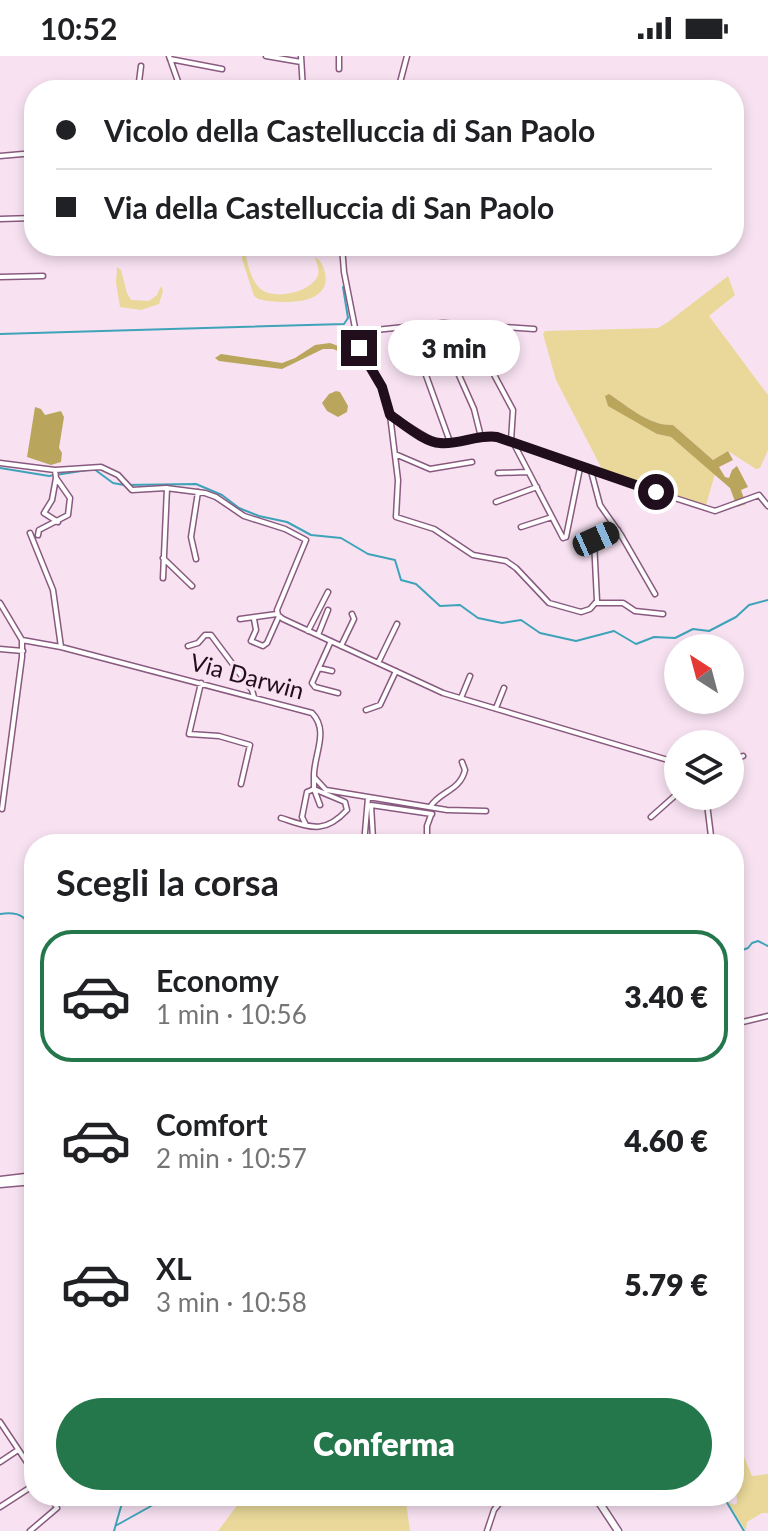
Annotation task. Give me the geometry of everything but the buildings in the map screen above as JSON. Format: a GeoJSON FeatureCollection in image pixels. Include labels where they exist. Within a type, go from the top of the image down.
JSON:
{"type":"FeatureCollection","features":[{"type":"Feature","properties":{"kind":"main road"},"geometry":{"type":"LineString","coordinates":[[0,1182],[24,1180]]}},
{"type":"Feature","properties":{"kind":"main road"},"geometry":{"type":"LineString","coordinates":[[602,1506],[618,1531]]}},
{"type":"Feature","properties":{"kind":"street"},"geometry":{"type":"LineString","coordinates":[[266,56],[301,59],[302,80]]}},
{"type":"Feature","properties":{"kind":"street"},"geometry":{"type":"LineString","coordinates":[[339,56],[339,69]]}},
{"type":"Feature","properties":{"kind":"street"},"geometry":{"type":"LineString","coordinates":[[401,80],[407,56]]}},
{"type":"Feature","properties":{"kind":"street"},"geometry":{"type":"LineString","coordinates":[[170,58],[222,69]]}},
{"type":"Feature","properties":{"kind":"street"},"geometry":{"type":"LineString","coordinates":[[170,58],[178,80]]}},
{"type":"Feature","properties":{"kind":"street"},"geometry":{"type":"LineString","coordinates":[[139,80],[141,66]]}},
{"type":"Feature","properties":{"kind":"street"},"geometry":{"type":"LineString","coordinates":[[0,156],[24,154]]}},
{"type":"Feature","properties":{"kind":"street"},"geometry":{"type":"LineString","coordinates":[[0,219],[24,218]]}},
{"type":"Feature","properties":{"kind":"street"},"geometry":{"type":"LineString","coordinates":[[344,256],[361,354],[381,384],[390,415],[398,480],[396,518],[434,529],[475,556],[508,562],[551,605],[583,612],[596,603],[598,585],[594,542],[618,530]]}},
{"type":"Feature","properties":{"kind":"street"},"geometry":{"type":"LineString","coordinates":[[0,277],[43,276]]}},
{"type":"Feature","properties":{"kind":"street"},"geometry":{"type":"LineString","coordinates":[[356,332],[443,323],[534,329]]}},
{"type":"Feature","properties":{"kind":"street"},"geometry":{"type":"LineString","coordinates":[[468,326],[513,410],[512,442],[562,538],[566,537],[580,468]]}},
{"type":"Feature","properties":{"kind":"street"},"geometry":{"type":"LineString","coordinates":[[409,328],[450,443]]}},
{"type":"Feature","properties":{"kind":"street"},"geometry":{"type":"LineString","coordinates":[[424,370],[454,364],[474,409],[481,437]]}},
{"type":"Feature","properties":{"kind":"street"},"geometry":{"type":"LineString","coordinates":[[390,415],[432,441],[450,443],[491,436],[715,511],[759,495],[768,506]]}},
{"type":"Feature","properties":{"kind":"street"},"geometry":{"type":"LineString","coordinates":[[395,454],[428,469],[472,462]]}},
{"type":"Feature","properties":{"kind":"street"},"geometry":{"type":"LineString","coordinates":[[0,463],[55,475],[101,467],[135,490],[167,488],[216,497],[244,516],[306,539],[307,544],[267,643],[263,646],[251,641],[256,630],[254,619]]}},
{"type":"Feature","properties":{"kind":"street"},"geometry":{"type":"LineString","coordinates":[[591,471],[598,502],[655,594]]}},
{"type":"Feature","properties":{"kind":"street"},"geometry":{"type":"LineString","coordinates":[[498,473],[529,472]]}},
{"type":"Feature","properties":{"kind":"street"},"geometry":{"type":"LineString","coordinates":[[38,535],[39,530],[68,515],[70,498],[55,475]]}},
{"type":"Feature","properties":{"kind":"street"},"geometry":{"type":"LineString","coordinates":[[55,475],[52,500],[44,513],[58,522]]}},
{"type":"Feature","properties":{"kind":"street"},"geometry":{"type":"LineString","coordinates":[[496,502],[537,487]]}},
{"type":"Feature","properties":{"kind":"street"},"geometry":{"type":"LineString","coordinates":[[163,578],[167,488]]}},
{"type":"Feature","properties":{"kind":"street"},"geometry":{"type":"LineString","coordinates":[[196,559],[191,537],[198,492]]}},
{"type":"Feature","properties":{"kind":"street"},"geometry":{"type":"LineString","coordinates":[[521,527],[552,517]]}},
{"type":"Feature","properties":{"kind":"street"},"geometry":{"type":"LineString","coordinates":[[30,533],[53,590],[61,647]]}},
{"type":"Feature","properties":{"kind":"street"},"geometry":{"type":"LineString","coordinates":[[163,558],[192,586]]}},
{"type":"Feature","properties":{"kind":"street"},"geometry":{"type":"LineString","coordinates":[[308,631],[328,592]]}},
{"type":"Feature","properties":{"kind":"street"},"geometry":{"type":"LineString","coordinates":[[0,603],[22,640],[23,651],[2,809]]}},
{"type":"Feature","properties":{"kind":"street"},"geometry":{"type":"LineString","coordinates":[[596,603],[623,603],[634,611],[663,614]]}},
{"type":"Feature","properties":{"kind":"street"},"geometry":{"type":"LineString","coordinates":[[318,635],[328,610]]}},
{"type":"Feature","properties":{"kind":"street"},"geometry":{"type":"LineString","coordinates":[[341,646],[354,619],[352,614]]}},
{"type":"Feature","properties":{"kind":"street"},"geometry":{"type":"LineString","coordinates":[[240,619],[278,615],[378,663],[461,698],[664,759]]}},
{"type":"Feature","properties":{"kind":"street"},"geometry":{"type":"LineString","coordinates":[[378,663],[397,624]]}},
{"type":"Feature","properties":{"kind":"street"},"geometry":{"type":"LineString","coordinates":[[188,646],[198,643],[205,635],[211,635],[254,697]]}},
{"type":"Feature","properties":{"kind":"street","name":"Via Darwin"},"geometry":{"type":"LineString","coordinates":[[22,640],[61,647],[306,711],[316,717],[321,733],[314,777]]}},
{"type":"Feature","properties":{"kind":"street"},"geometry":{"type":"LineString","coordinates":[[331,641],[313,686],[338,693]]}},
{"type":"Feature","properties":{"kind":"street"},"geometry":{"type":"LineString","coordinates":[[0,649],[23,651]]}},
{"type":"Feature","properties":{"kind":"street"},"geometry":{"type":"LineString","coordinates":[[319,668],[332,671]]}},
{"type":"Feature","properties":{"kind":"street"},"geometry":{"type":"LineString","coordinates":[[366,710],[380,705],[396,671]]}},
{"type":"Feature","properties":{"kind":"street"},"geometry":{"type":"LineString","coordinates":[[461,698],[470,676]]}},
{"type":"Feature","properties":{"kind":"street"},"geometry":{"type":"LineString","coordinates":[[201,683],[189,734],[222,737],[250,745],[241,784]]}},
{"type":"Feature","properties":{"kind":"street"},"geometry":{"type":"LineString","coordinates":[[496,708],[504,688]]}},
{"type":"Feature","properties":{"kind":"street"},"geometry":{"type":"LineString","coordinates":[[427,834],[438,797],[457,786],[464,775],[462,762]]}},
{"type":"Feature","properties":{"kind":"street"},"geometry":{"type":"LineString","coordinates":[[314,777],[314,789],[320,805]]}},
{"type":"Feature","properties":{"kind":"street"},"geometry":{"type":"LineString","coordinates":[[314,777],[326,790],[433,808],[486,811]]}},
{"type":"Feature","properties":{"kind":"street"},"geometry":{"type":"LineString","coordinates":[[281,818],[316,828],[329,826],[347,810],[345,802],[314,789],[306,793],[302,817],[306,825]]}},
{"type":"Feature","properties":{"kind":"street"},"geometry":{"type":"LineString","coordinates":[[365,834],[368,798]]}},
{"type":"Feature","properties":{"kind":"street"},"geometry":{"type":"LineString","coordinates":[[373,834],[371,805],[432,814]]}},
{"type":"Feature","properties":{"kind":"street"},"geometry":{"type":"LineString","coordinates":[[651,817],[664,805]]}},
{"type":"Feature","properties":{"kind":"street"},"geometry":{"type":"LineString","coordinates":[[708,810],[711,834]]}},
{"type":"Feature","properties":{"kind":"street"},"geometry":{"type":"LineString","coordinates":[[744,1022],[768,1016]]}},
{"type":"Feature","properties":{"kind":"street"},"geometry":{"type":"LineString","coordinates":[[0,1422],[24,1459]]}},
{"type":"Feature","properties":{"kind":"street"},"geometry":{"type":"LineString","coordinates":[[0,1462],[18,1450]]}},
{"type":"Feature","properties":{"kind":"street"},"geometry":{"type":"LineString","coordinates":[[0,1507],[24,1491]]}},
{"type":"Feature","properties":{"kind":"street"},"geometry":{"type":"LineString","coordinates":[[30,1531],[56,1506]]}},
{"type":"Feature","properties":{"kind":"street"},"geometry":{"type":"LineString","coordinates":[[487,1531],[497,1506]]}},
{"type":"Feature","properties":{"kind":"shaded area"},"geometry":{"type":"Polygon","coordinates":[[[246,256],[254,281],[268,293],[293,293],[309,286],[318,275],[315,257],[325,273],[325,284],[320,292],[302,301],[258,299],[254,296],[242,259],[246,256]]]}},
{"type":"Feature","properties":{"kind":"shaded area"},"geometry":{"type":"Polygon","coordinates":[[[117,267],[121,270],[131,300],[149,301],[157,295],[161,286],[163,291],[159,304],[141,310],[120,307],[117,267]]]}},
{"type":"Feature","properties":{"kind":"shaded area"},"geometry":{"type":"Polygon","coordinates":[[[728,276],[735,295],[709,316],[768,395],[768,450],[760,468],[756,469],[728,451],[713,460],[673,425],[647,419],[609,394],[657,434],[671,437],[715,474],[706,505],[603,471],[556,380],[543,334],[545,331],[658,328],[728,276]]]}},
{"type":"Feature","properties":{"kind":"shaded area"},"geometry":{"type":"Polygon","coordinates":[[[330,343],[355,352],[355,358],[333,349],[323,349],[282,369],[215,358],[221,354],[282,363],[315,345],[330,343]]]}},
{"type":"Feature","properties":{"kind":"shaded area"},"geometry":{"type":"Polygon","coordinates":[[[336,391],[340,392],[348,406],[347,412],[338,417],[327,411],[322,403],[336,391]]]}},
{"type":"Feature","properties":{"kind":"shaded area"},"geometry":{"type":"Polygon","coordinates":[[[609,394],[647,419],[673,425],[713,460],[728,451],[733,460],[719,467],[729,478],[737,466],[748,487],[741,490],[746,504],[737,507],[730,488],[671,437],[657,434],[608,406],[605,396],[609,394]]]}},
{"type":"Feature","properties":{"kind":"shaded area"},"geometry":{"type":"Polygon","coordinates":[[[35,407],[45,415],[61,411],[64,417],[59,448],[61,462],[51,465],[27,457],[35,407]]]}},
{"type":"Feature","properties":{"kind":"shaded area"},"geometry":{"type":"Polygon","coordinates":[[[744,1457],[752,1476],[768,1474],[768,1513],[747,1522],[746,1531],[730,1506],[744,1506],[744,1457]]]}},
{"type":"Feature","properties":{"kind":"shaded area"},"geometry":{"type":"Polygon","coordinates":[[[237,1506],[407,1506],[410,1531],[218,1531],[237,1506]]]}},
{"type":"Feature","properties":{"kind":"waterway"},"geometry":{"type":"LineString","coordinates":[[0,334],[344,324],[348,318],[343,287]]}},
{"type":"Feature","properties":{"kind":"waterway"},"geometry":{"type":"LineString","coordinates":[[0,468],[49,476],[94,469],[113,483],[124,485],[196,484],[259,516],[287,522],[311,535],[341,538],[368,554],[395,560],[401,580],[416,584],[440,606],[460,605],[478,618],[502,623],[521,620],[540,633],[576,641],[614,631],[636,644],[654,637],[675,638],[693,629],[709,631],[736,617],[749,605],[768,600]]}},
{"type":"Feature","properties":{"kind":"waterway"},"geometry":{"type":"LineString","coordinates":[[0,914],[24,918]]}},
{"type":"Feature","properties":{"kind":"waterway"},"geometry":{"type":"LineString","coordinates":[[744,949],[758,941],[768,946]]}},
{"type":"Feature","properties":{"kind":"waterway"},"geometry":{"type":"LineString","coordinates":[[114,1531],[121,1506]]}},
{"type":"Feature","properties":{"kind":"waterway"},"geometry":{"type":"LineString","coordinates":[[117,1525],[151,1506]]}},
{"type":"Feature","properties":{"kind":"waterway"},"geometry":{"type":"LineString","coordinates":[[729,1506],[744,1531]]}},
{"type":"Feature","properties":{"kind":"route"},"geometry":{"type":"LineString","coordinates":[[359,348],[382,387],[390,415],[432,441],[443,444],[485,436],[497,437],[656,492]]}}]}
